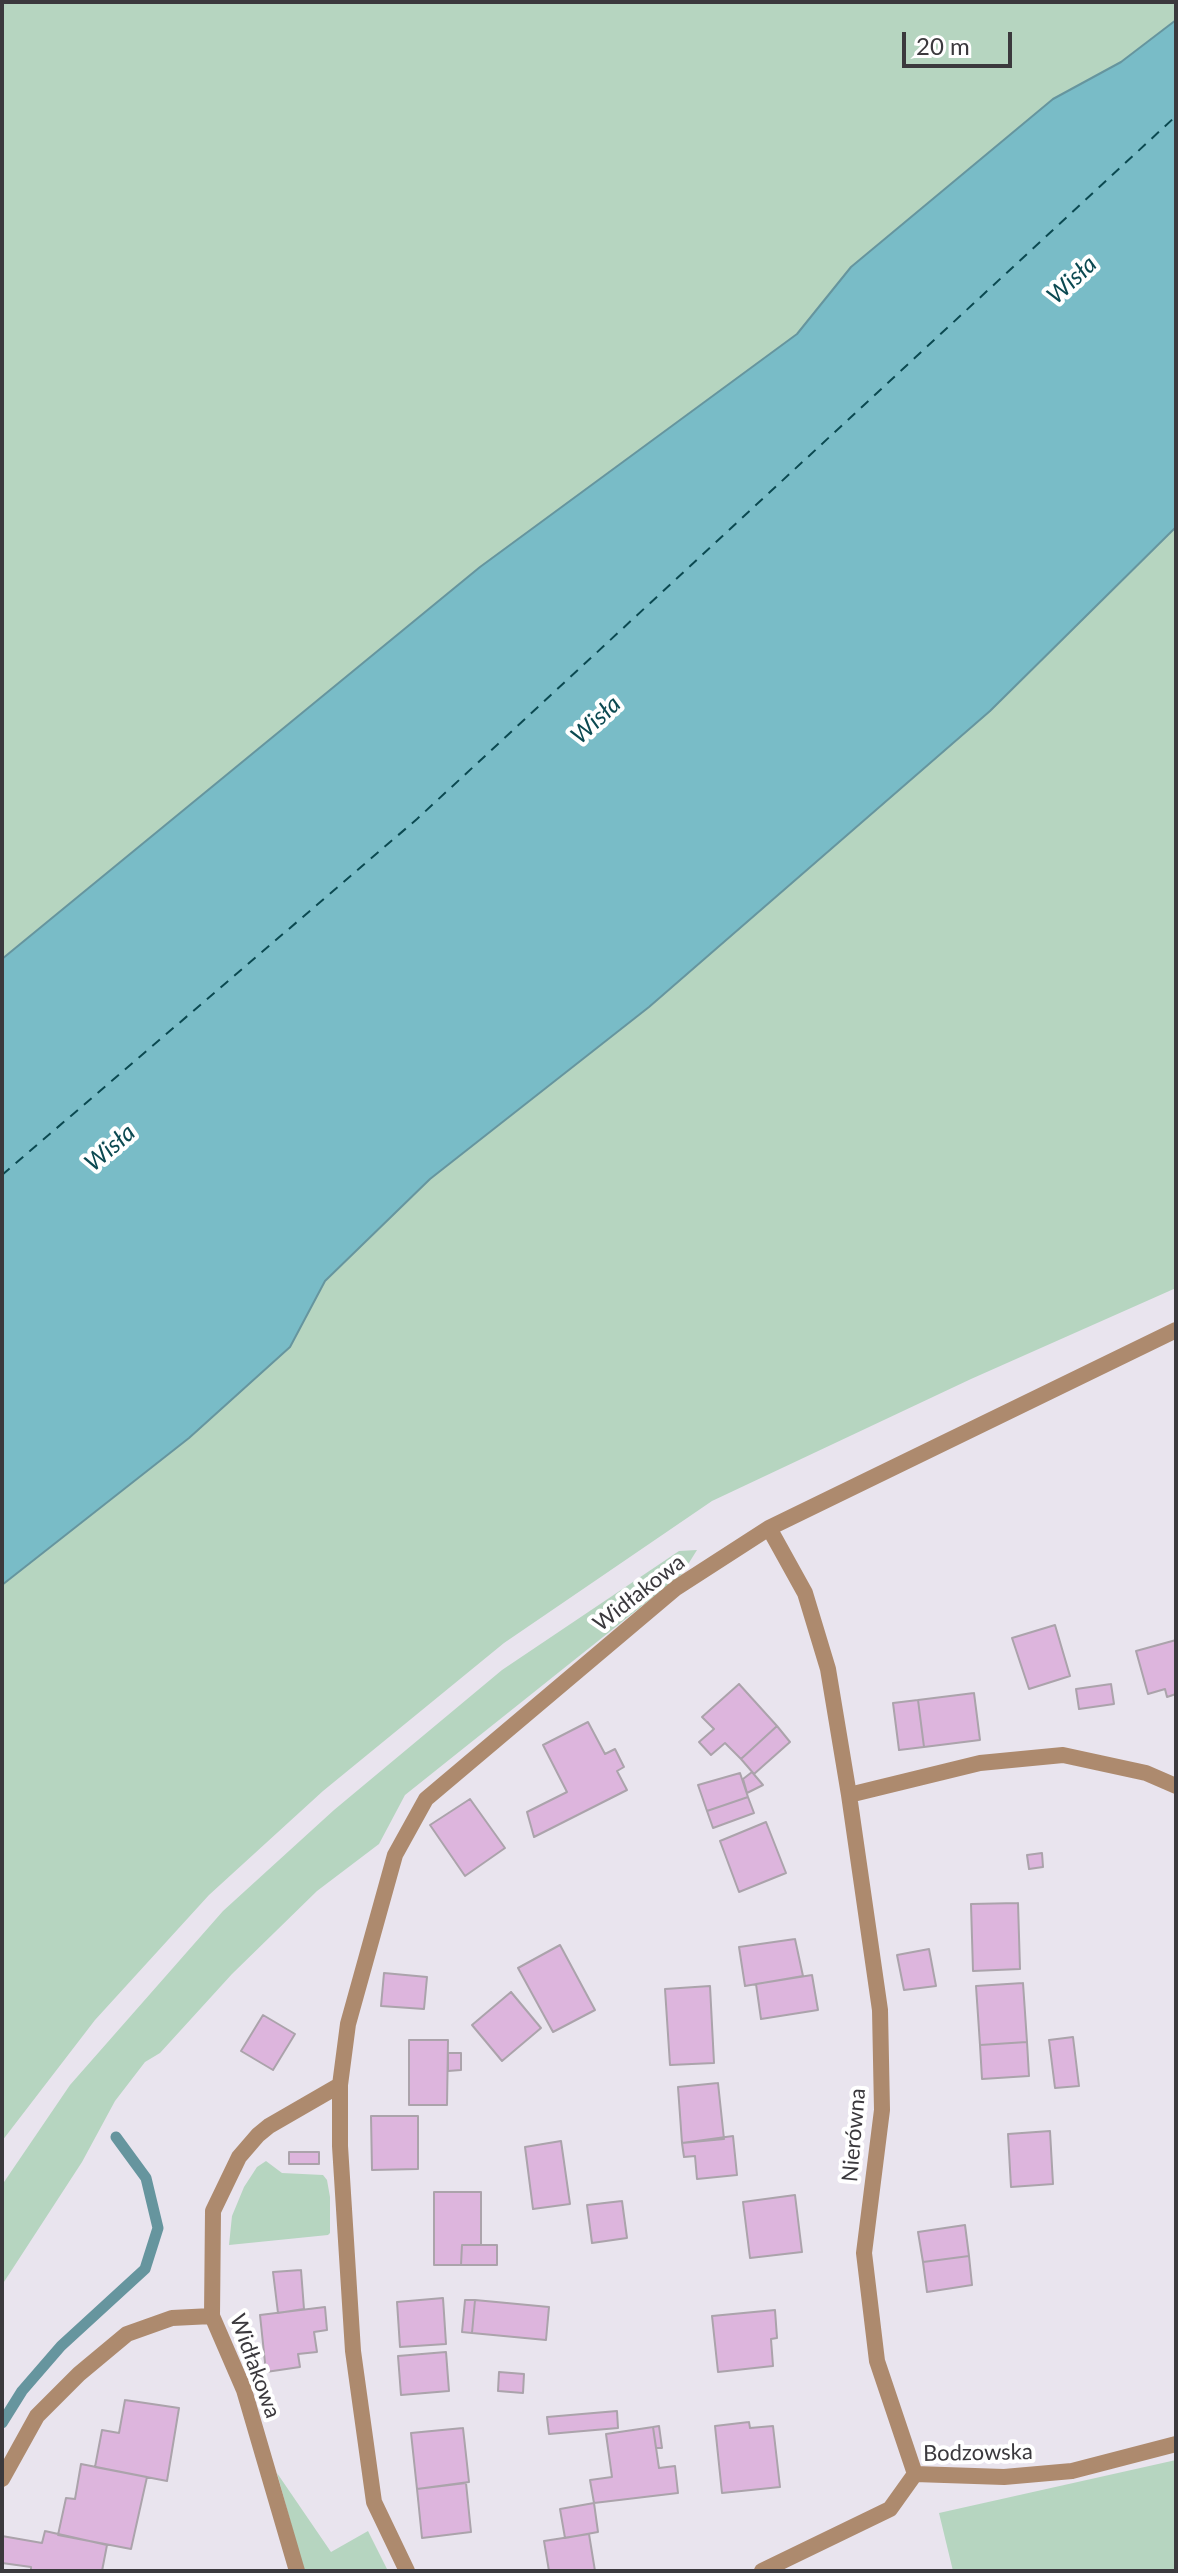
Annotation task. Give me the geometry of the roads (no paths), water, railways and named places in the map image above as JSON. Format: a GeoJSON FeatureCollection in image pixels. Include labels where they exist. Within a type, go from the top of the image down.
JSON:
{"type":"FeatureCollection","features":[{"type":"Feature","properties":{"kind":"street","name":"Widłakowa"},"geometry":{"type":"LineString","coordinates":[[407,2571],[374,2502],[353,2351],[340,2146],[340,2085],[348,2024],[395,1855],[426,1799],[676,1588],[769,1528],[1176,1330]]}},
{"type":"Feature","properties":{"kind":"street","name":"Nierówna"},"geometry":{"type":"LineString","coordinates":[[769,1528],[805,1593],[828,1669],[849,1795],[880,2010],[882,2110],[864,2253],[877,2361],[915,2474]]}},
{"type":"Feature","properties":{"kind":"street"},"geometry":{"type":"LineString","coordinates":[[849,1795],[980,1763],[1063,1755],[1146,1773],[1176,1786]]}},
{"type":"Feature","properties":{"kind":"street","name":"Widłakowa"},"geometry":{"type":"LineString","coordinates":[[297,2571],[244,2390],[212,2316],[213,2211],[239,2157],[269,2126],[340,2085]]}},
{"type":"Feature","properties":{"kind":"street"},"geometry":{"type":"LineString","coordinates":[[2,2479],[37,2416],[79,2374],[127,2334],[172,2318],[212,2316]]}},
{"type":"Feature","properties":{"kind":"street","name":"Bodzowska"},"geometry":{"type":"LineString","coordinates":[[762,2571],[890,2509],[915,2474],[1004,2477],[1072,2471],[1176,2444]]}},
{"type":"Feature","properties":{"kind":"water","name":"Wisła"},"geometry":{"type":"Polygon","coordinates":[[[1176,20],[1176,527],[990,711],[649,1007],[430,1179],[325,1281],[290,1347],[189,1438],[2,1585],[2,959],[480,567],[797,334],[851,267],[1053,99],[1121,62],[1176,20]]]}},
{"type":"Feature","properties":{"kind":"waterway"},"geometry":{"type":"LineString","coordinates":[[2,2423],[22,2391],[61,2346],[145,2269],[158,2228],[146,2178],[116,2137]]}}]}
